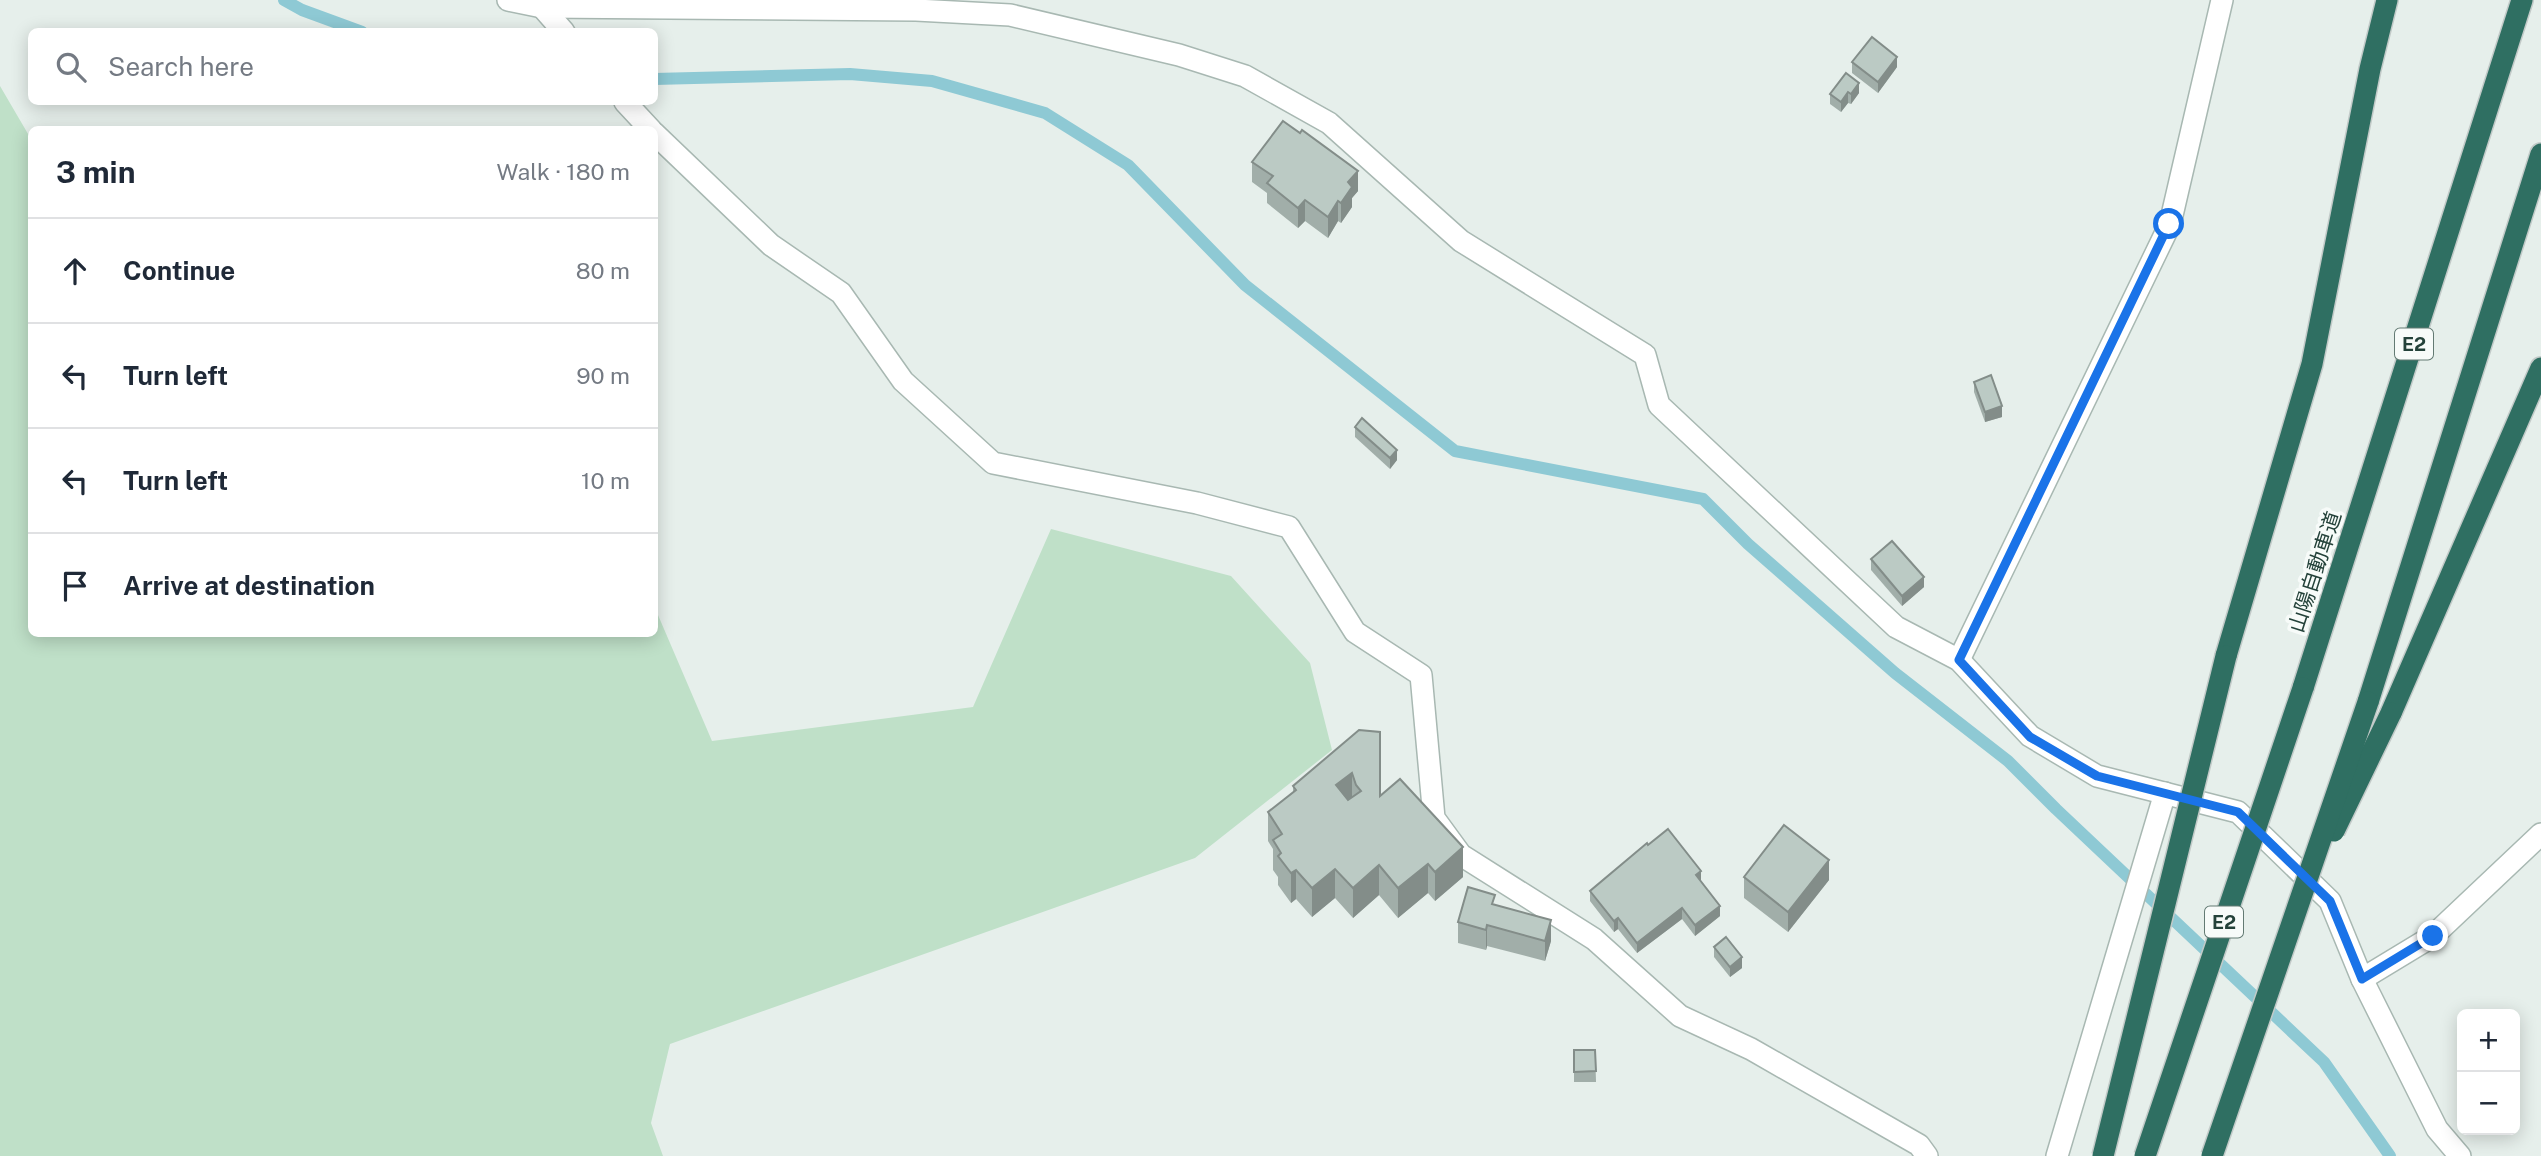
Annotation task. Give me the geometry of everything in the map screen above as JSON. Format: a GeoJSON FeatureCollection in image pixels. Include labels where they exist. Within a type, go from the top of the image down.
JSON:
{"type":"FeatureCollection","features":[{"type":"Feature","properties":{"kind":"highway"},"geometry":{"type":"LineString","coordinates":[[2371,69],[2374,0]]}},
{"type":"Feature","properties":{"kind":"highway"},"geometry":{"type":"LineString","coordinates":[[2104,1156],[2226,656],[2312,364],[2387,0]]}},
{"type":"Feature","properties":{"kind":"highway","name":"山陽自動車道"},"geometry":{"type":"LineString","coordinates":[[2145,1156],[2304,688],[2522,0]]}},
{"type":"Feature","properties":{"kind":"highway"},"geometry":{"type":"LineString","coordinates":[[2212,1156],[2368,702],[2541,154]]}},
{"type":"Feature","properties":{"kind":"highway"},"geometry":{"type":"LineString","coordinates":[[2295,910],[2391,713],[2541,368]]}},
{"type":"Feature","properties":{"kind":"street"},"geometry":{"type":"LineString","coordinates":[[508,0],[542,7],[916,10],[1010,15],[1179,55],[1245,76],[1329,124],[1461,241],[1645,355],[1659,405],[1896,627],[1959,660],[2030,737],[2097,776],[2238,812],[2330,901],[2362,979],[2437,1129],[2460,1156]]}},
{"type":"Feature","properties":{"kind":"street"},"geometry":{"type":"LineString","coordinates":[[1959,660],[2169,224],[2222,0]]}},
{"type":"Feature","properties":{"kind":"street"},"geometry":{"type":"LineString","coordinates":[[542,7],[560,28]]}},
{"type":"Feature","properties":{"kind":"street"},"geometry":{"type":"LineString","coordinates":[[628,105],[647,126]]}},
{"type":"Feature","properties":{"kind":"street"},"geometry":{"type":"LineString","coordinates":[[658,137],[771,246],[841,293],[903,381],[993,463],[1197,503],[1289,527],[1355,632],[1421,675],[1434,818],[1461,855],[1594,939],[1680,1016],[1751,1049],[1811,1082],[1919,1145],[1927,1156]]}},
{"type":"Feature","properties":{"kind":"street"},"geometry":{"type":"LineString","coordinates":[[2057,1156],[2165,793]]}},
{"type":"Feature","properties":{"kind":"street"},"geometry":{"type":"LineString","coordinates":[[2362,979],[2433,936],[2541,834]]}},
{"type":"Feature","properties":{"kind":"green space"},"geometry":{"type":"Polygon","coordinates":[[[0,86],[28,134],[28,637],[658,637],[658,615],[712,741],[973,707],[1051,529],[1231,576],[1310,663],[1332,750],[1195,858],[670,1044],[651,1123],[663,1156],[0,1156],[0,86]]]}},
{"type":"Feature","properties":{"kind":"building"},"geometry":{"type":"Polygon","coordinates":[[[1872,37],[1897,57],[1878,82],[1852,62],[1872,37]]]}},
{"type":"Feature","properties":{"kind":"building"},"geometry":{"type":"Polygon","coordinates":[[[1846,73],[1859,83],[1841,102],[1830,94],[1846,73]]]}},
{"type":"Feature","properties":{"kind":"building"},"geometry":{"type":"Polygon","coordinates":[[[1283,121],[1300,133],[1302,130],[1358,171],[1348,182],[1352,187],[1341,203],[1338,201],[1328,217],[1305,200],[1298,208],[1267,183],[1273,176],[1252,162],[1283,121]]]}},
{"type":"Feature","properties":{"kind":"building"},"geometry":{"type":"Polygon","coordinates":[[[1991,375],[2002,406],[1985,412],[1974,382],[1991,375]]]}},
{"type":"Feature","properties":{"kind":"building"},"geometry":{"type":"Polygon","coordinates":[[[1362,418],[1397,450],[1390,458],[1355,427],[1362,418]]]}},
{"type":"Feature","properties":{"kind":"building"},"geometry":{"type":"Polygon","coordinates":[[[1892,541],[1924,577],[1902,596],[1871,559],[1892,541]]]}},
{"type":"Feature","properties":{"kind":"building"},"geometry":{"type":"Polygon","coordinates":[[[1359,730],[1380,732],[1380,796],[1400,779],[1463,847],[1435,872],[1428,864],[1398,888],[1379,865],[1353,888],[1335,869],[1312,888],[1296,870],[1291,873],[1278,856],[1281,853],[1273,840],[1282,834],[1268,812],[1296,790],[1293,786],[1359,730]],[[1352,773],[1336,785],[1348,800],[1361,791],[1352,773]]]}},
{"type":"Feature","properties":{"kind":"building"},"geometry":{"type":"Polygon","coordinates":[[[1784,825],[1829,860],[1788,912],[1744,877],[1784,825]]]}},
{"type":"Feature","properties":{"kind":"building"},"geometry":{"type":"Polygon","coordinates":[[[1668,829],[1701,871],[1696,875],[1720,906],[1695,925],[1682,908],[1637,943],[1618,918],[1614,921],[1590,891],[1647,843],[1648,845],[1668,829]]]}},
{"type":"Feature","properties":{"kind":"building"},"geometry":{"type":"Polygon","coordinates":[[[1468,887],[1495,895],[1492,904],[1551,920],[1545,941],[1487,925],[1486,930],[1458,922],[1468,887]]]}},
{"type":"Feature","properties":{"kind":"building"},"geometry":{"type":"Polygon","coordinates":[[[1726,937],[1742,957],[1730,967],[1714,947],[1726,937]]]}},
{"type":"Feature","properties":{"kind":"building"},"geometry":{"type":"Polygon","coordinates":[[[1574,1050],[1595,1050],[1596,1071],[1574,1072],[1574,1050]]]}},
{"type":"Feature","properties":{"kind":"waterway"},"geometry":{"type":"LineString","coordinates":[[284,0],[302,10],[351,28]]}},
{"type":"Feature","properties":{"kind":"waterway"},"geometry":{"type":"LineString","coordinates":[[658,79],[850,74],[932,81],[1045,113],[1128,165],[1245,285],[1455,451],[1703,499],[1748,544],[1895,673],[2008,761],[2324,1062],[2390,1156]]}},
{"type":"Feature","properties":{"kind":"route"},"geometry":{"type":"LineString","coordinates":[[2169,224],[1959,660],[2030,737],[2097,776],[2238,812],[2330,901],[2362,979],[2433,936]]}}]}
